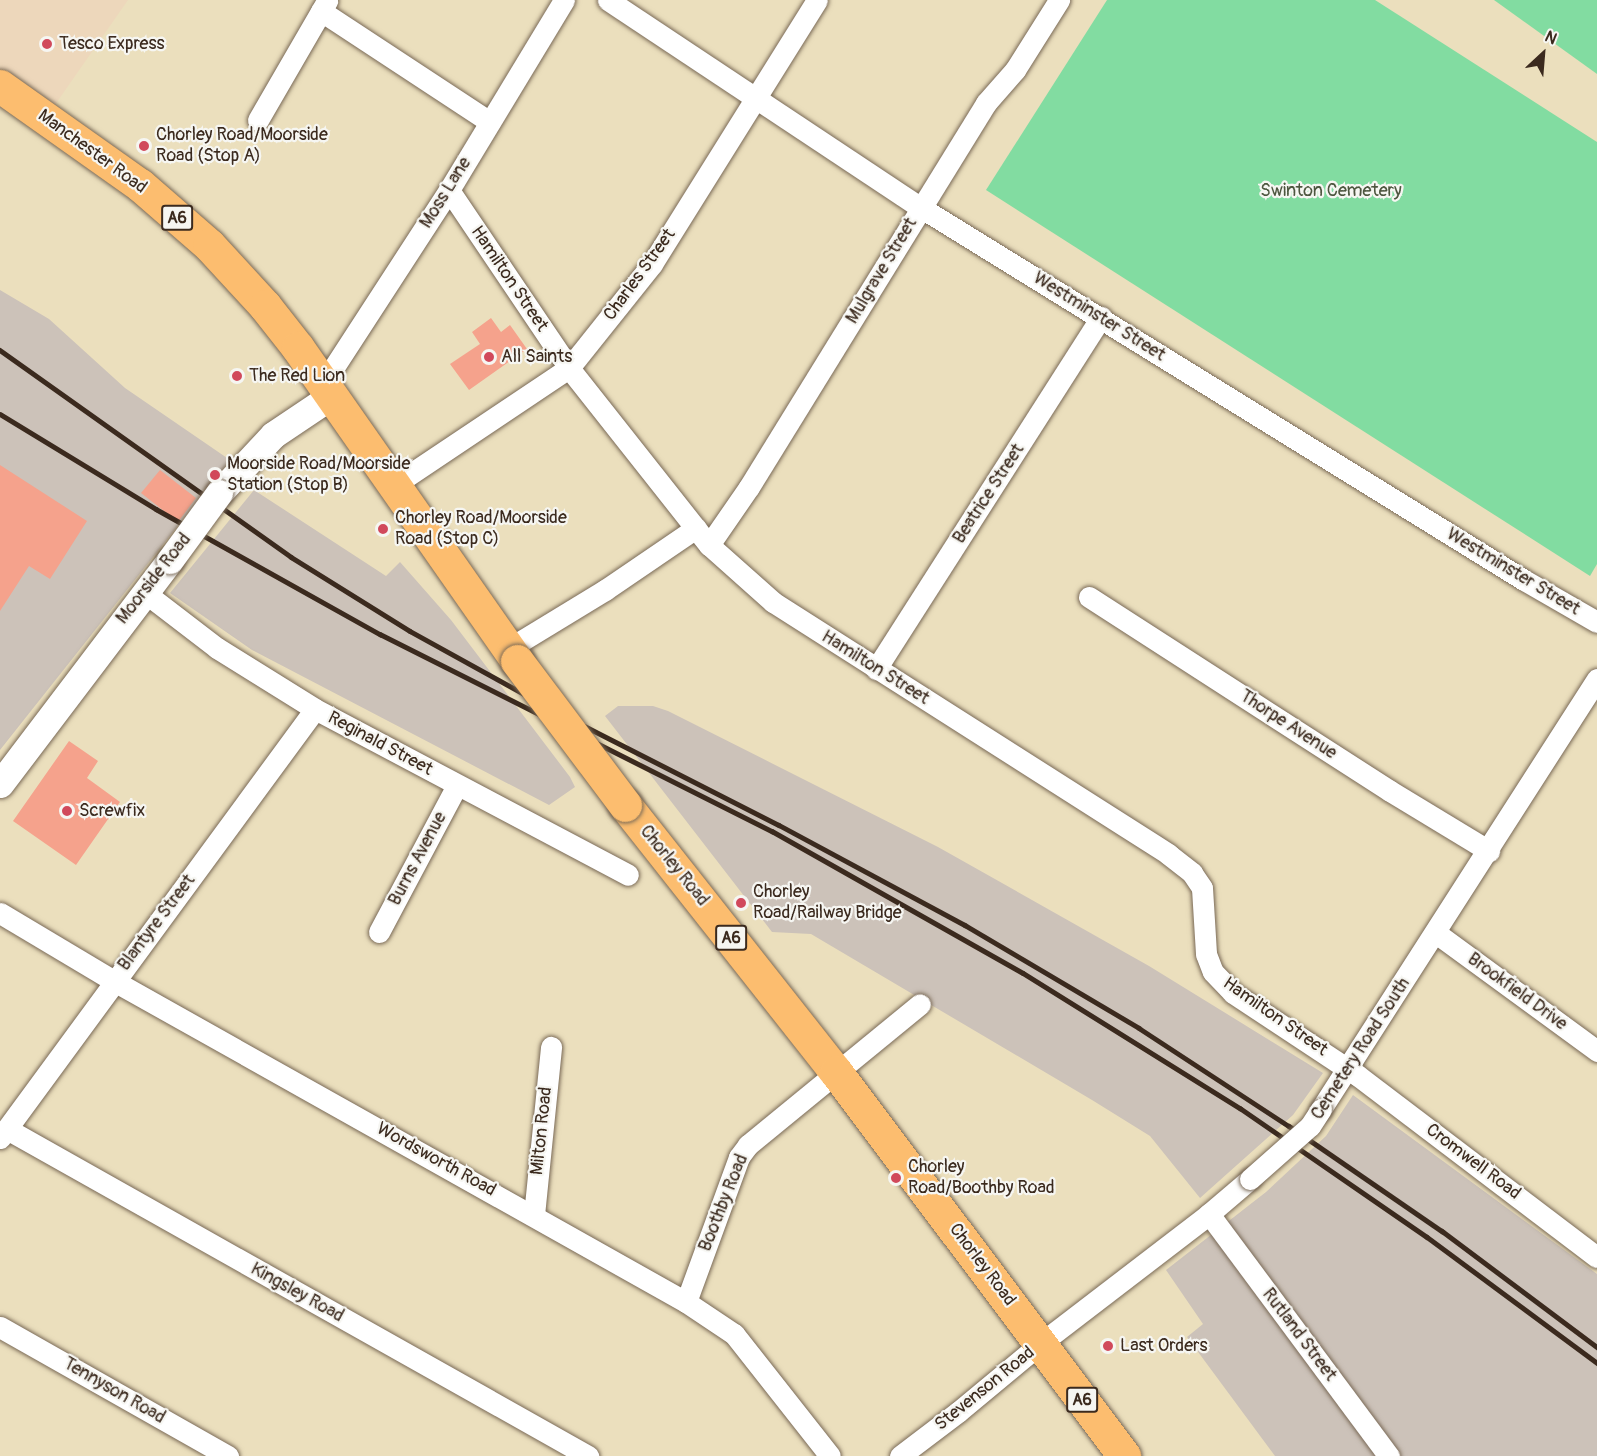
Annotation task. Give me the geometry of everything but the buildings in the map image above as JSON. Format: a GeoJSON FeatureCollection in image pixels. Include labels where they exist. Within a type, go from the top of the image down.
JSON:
{"type":"FeatureCollection","features":[{"type":"Feature","properties":{"kind":"main road","name":"Manchester Road"},"geometry":{"type":"LineString","coordinates":[[0,86],[140,185],[209,245],[265,306],[327,390]]}},
{"type":"Feature","properties":{"kind":"main road","name":"Chorley Road"},"geometry":{"type":"LineString","coordinates":[[327,390],[512,655],[625,805],[836,1072],[1124,1456]]}},
{"type":"Feature","properties":{"kind":"street","name":"Moss Lane"},"geometry":{"type":"LineString","coordinates":[[327,390],[564,0]]}},
{"type":"Feature","properties":{"kind":"street","name":"Westminster Street"},"geometry":{"type":"LineString","coordinates":[[608,0],[920,207],[1524,580],[1597,622]]}},
{"type":"Feature","properties":{"kind":"street","name":"Charles Street"},"geometry":{"type":"LineString","coordinates":[[394,485],[569,368],[652,264],[817,0]]}},
{"type":"Feature","properties":{"kind":"street","name":"Mulgrave Street"},"geometry":{"type":"LineString","coordinates":[[512,655],[605,590],[702,536],[761,468],[873,289],[920,207],[986,104],[1015,70],[1059,0]]}},
{"type":"Feature","properties":{"kind":"street"},"geometry":{"type":"LineString","coordinates":[[258,120],[324,5],[490,122]]}},
{"type":"Feature","properties":{"kind":"street","name":"Hamilton Street"},"geometry":{"type":"LineString","coordinates":[[449,190],[569,368],[702,536],[773,602],[1159,848],[1192,873],[1202,888],[1206,954],[1213,972],[1233,993],[1348,1069]]}},
{"type":"Feature","properties":{"kind":"street","name":"Beatrice Street"},"geometry":{"type":"LineString","coordinates":[[876,669],[1101,317]]}},
{"type":"Feature","properties":{"kind":"street","name":"Moorside Road"},"geometry":{"type":"LineString","coordinates":[[0,784],[219,494],[273,435],[327,390]]}},
{"type":"Feature","properties":{"kind":"street","name":"Reginald Street"},"geometry":{"type":"LineString","coordinates":[[144,592],[217,648],[315,709],[628,875]]}},
{"type":"Feature","properties":{"kind":"street","name":"Thorpe Avenue"},"geometry":{"type":"LineString","coordinates":[[1089,597],[1390,791],[1489,851]]}},
{"type":"Feature","properties":{"kind":"street","name":"Cemetery Road South"},"geometry":{"type":"LineString","coordinates":[[1041,1343],[1209,1214],[1310,1126],[1597,680]]}},
{"type":"Feature","properties":{"kind":"street","name":"Blantyre Street"},"geometry":{"type":"LineString","coordinates":[[4,1134],[315,709]]}},
{"type":"Feature","properties":{"kind":"street","name":"Burns Avenue"},"geometry":{"type":"LineString","coordinates":[[379,932],[457,785]]}},
{"type":"Feature","properties":{"kind":"street","name":"Wordsworth Road"},"geometry":{"type":"LineString","coordinates":[[0,913],[114,981],[686,1302],[734,1334],[830,1456]]}},
{"type":"Feature","properties":{"kind":"street","name":"Brookfield Drive"},"geometry":{"type":"LineString","coordinates":[[1436,933],[1597,1051]]}},
{"type":"Feature","properties":{"kind":"street","name":"Boothby Road"},"geometry":{"type":"LineString","coordinates":[[686,1302],[739,1158],[748,1144],[920,1004]]}},
{"type":"Feature","properties":{"kind":"street","name":"Milton Road"},"geometry":{"type":"LineString","coordinates":[[534,1215],[551,1047]]}},
{"type":"Feature","properties":{"kind":"street","name":"Cromwell Road"},"geometry":{"type":"LineString","coordinates":[[1348,1069],[1567,1232],[1597,1257]]}},
{"type":"Feature","properties":{"kind":"street","name":"Kingsley Road"},"geometry":{"type":"LineString","coordinates":[[4,1134],[588,1456]]}},
{"type":"Feature","properties":{"kind":"street","name":"Rutland Street"},"geometry":{"type":"LineString","coordinates":[[1209,1214],[1389,1456]]}},
{"type":"Feature","properties":{"kind":"street","name":"Tennyson Road"},"geometry":{"type":"LineString","coordinates":[[0,1327],[228,1456]]}},
{"type":"Feature","properties":{"kind":"street","name":"Stevenson Road"},"geometry":{"type":"LineString","coordinates":[[900,1456],[958,1412],[1041,1343]]}},
{"type":"Feature","properties":{"kind":"shaded area"},"geometry":{"type":"Polygon","coordinates":[[[0,0],[128,0],[50,112],[0,75],[0,0]]]}},
{"type":"Feature","properties":{"kind":"shaded area"},"geometry":{"type":"Polygon","coordinates":[[[0,290],[49,319],[125,388],[230,460],[0,750],[0,290]]]}},
{"type":"Feature","properties":{"kind":"shaded area"},"geometry":{"type":"Polygon","coordinates":[[[254,490],[386,576],[400,562],[451,620],[570,777],[575,787],[549,805],[252,650],[170,593],[254,490]]]}},
{"type":"Feature","properties":{"kind":"shaded area"},"geometry":{"type":"Polygon","coordinates":[[[618,706],[653,706],[668,711],[938,847],[1149,966],[1323,1073],[1293,1115],[1200,1198],[1150,1136],[811,934],[772,932],[605,716],[618,706]]]}},
{"type":"Feature","properties":{"kind":"shaded area"},"geometry":{"type":"Polygon","coordinates":[[[1353,1095],[1597,1274],[1597,1456],[1275,1456],[1187,1337],[1203,1324],[1166,1270],[1266,1192],[1326,1136],[1353,1095]]]}},
{"type":"Feature","properties":{"kind":"green space","name":"Swinton Cemetery"},"geometry":{"type":"Polygon","coordinates":[[[1107,0],[1375,0],[1597,142],[1597,564],[1590,576],[986,190],[1107,0]]]}},
{"type":"Feature","properties":{"kind":"green space"},"geometry":{"type":"Polygon","coordinates":[[[1494,0],[1597,0],[1597,74],[1494,0]]]}},
{"type":"Feature","properties":{"kind":"railway"},"geometry":{"type":"LineString","coordinates":[[0,350],[291,557],[410,631],[557,712],[779,825],[965,925],[1139,1028],[1289,1126],[1442,1231],[1597,1347]]}},
{"type":"Feature","properties":{"kind":"railway"},"geometry":{"type":"LineString","coordinates":[[0,414],[156,509],[380,634],[772,831],[1023,973],[1240,1108],[1427,1237],[1597,1363]]}},
{"type":"Feature","properties":{"kind":"place","name":"Tesco Express"},"geometry":{"type":"Point","coordinates":[47,44]}},
{"type":"Feature","properties":{"kind":"place","name":"Chorley Road/Moorside Road (Stop A)"},"geometry":{"type":"Point","coordinates":[144,146]}},
{"type":"Feature","properties":{"kind":"place","name":"All Saints"},"geometry":{"type":"Point","coordinates":[489,357]}},
{"type":"Feature","properties":{"kind":"place","name":"The Red Lion"},"geometry":{"type":"Point","coordinates":[237,376]}},
{"type":"Feature","properties":{"kind":"place","name":"Moorside Road/Moorside Station (Stop B)"},"geometry":{"type":"Point","coordinates":[215,475]}},
{"type":"Feature","properties":{"kind":"place","name":"Chorley Road/Moorside Road (Stop C)"},"geometry":{"type":"Point","coordinates":[383,529]}},
{"type":"Feature","properties":{"kind":"place","name":"Screwfix"},"geometry":{"type":"Point","coordinates":[67,811]}},
{"type":"Feature","properties":{"kind":"place","name":"Chorley Road/Railway Bridge"},"geometry":{"type":"Point","coordinates":[741,903]}},
{"type":"Feature","properties":{"kind":"place","name":"Chorley Road/Boothby Road"},"geometry":{"type":"Point","coordinates":[896,1178]}},
{"type":"Feature","properties":{"kind":"place","name":"Last Orders"},"geometry":{"type":"Point","coordinates":[1108,1346]}}]}
